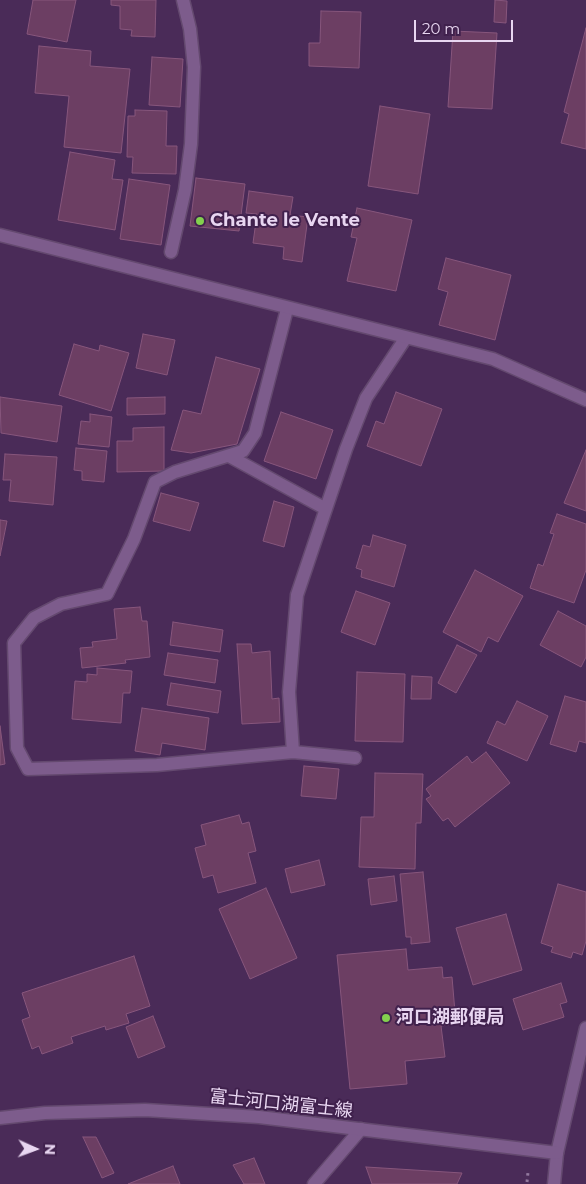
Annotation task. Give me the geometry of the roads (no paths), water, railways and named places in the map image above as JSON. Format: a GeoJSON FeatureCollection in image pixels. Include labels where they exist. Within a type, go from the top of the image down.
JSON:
{"type":"FeatureCollection","features":[{"type":"Feature","properties":{"kind":"street"},"geometry":{"type":"LineString","coordinates":[[171,252],[185,190],[192,144],[194,67],[190,29],[183,0]]}},
{"type":"Feature","properties":{"kind":"street"},"geometry":{"type":"LineString","coordinates":[[0,235],[405,339],[492,359],[586,400]]}},
{"type":"Feature","properties":{"kind":"street"},"geometry":{"type":"LineString","coordinates":[[287,309],[255,433],[244,451],[175,472],[155,482],[134,539],[107,594],[61,604],[34,618],[14,643],[17,748],[28,769],[157,765],[294,752],[355,758]]}},
{"type":"Feature","properties":{"kind":"street"},"geometry":{"type":"LineString","coordinates":[[294,752],[289,692],[297,595],[366,398],[405,339]]}},
{"type":"Feature","properties":{"kind":"street"},"geometry":{"type":"LineString","coordinates":[[228,456],[326,509]]}},
{"type":"Feature","properties":{"kind":"street"},"geometry":{"type":"LineString","coordinates":[[554,1184],[557,1153],[584,1044],[586,1028]]}},
{"type":"Feature","properties":{"kind":"street","name":"富士河口湖富士線"},"geometry":{"type":"LineString","coordinates":[[0,1118],[45,1113],[145,1110],[259,1117],[557,1153]]}},
{"type":"Feature","properties":{"kind":"street"},"geometry":{"type":"LineString","coordinates":[[314,1184],[362,1129]]}},
{"type":"Feature","properties":{"kind":"place","name":"Chante le Vente"},"geometry":{"type":"Point","coordinates":[200,221]}},
{"type":"Feature","properties":{"kind":"place","name":"河口湖郵便局"},"geometry":{"type":"Point","coordinates":[386,1018]}}]}
